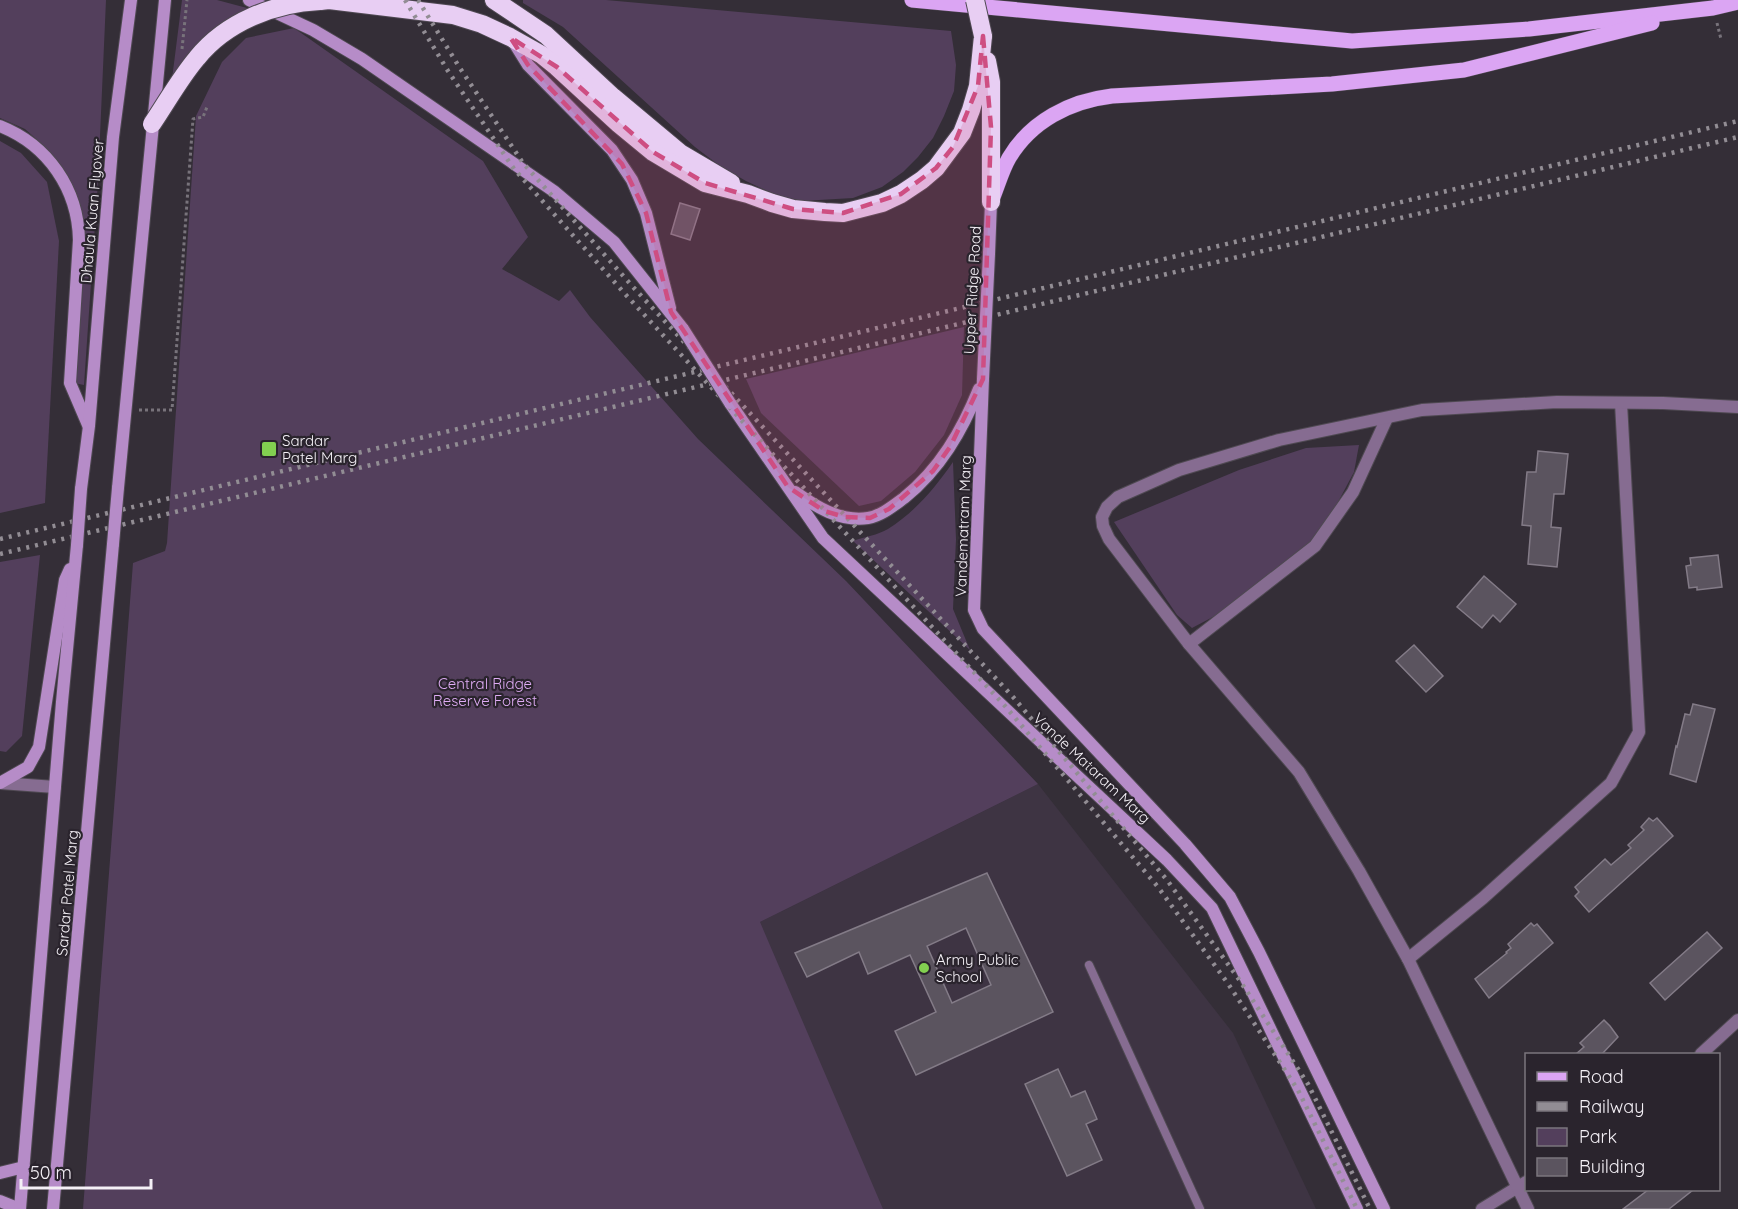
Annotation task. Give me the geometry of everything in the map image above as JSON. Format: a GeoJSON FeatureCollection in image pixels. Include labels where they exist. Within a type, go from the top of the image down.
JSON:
{"type":"FeatureCollection","features":[{"type":"Feature","properties":{"kind":"highway"},"geometry":{"type":"LineString","coordinates":[[152,124],[197,58],[221,34],[246,20],[274,9],[297,3],[329,0],[453,15],[468,18],[542,55],[653,152],[705,183],[807,211],[843,213],[882,203],[901,194],[922,180],[945,157],[962,133],[978,86],[983,36]]}},
{"type":"Feature","properties":{"kind":"highway"},"geometry":{"type":"LineString","coordinates":[[494,0],[546,35],[613,97],[680,153],[748,194]]}},
{"type":"Feature","properties":{"kind":"highway"},"geometry":{"type":"LineString","coordinates":[[975,0],[991,82],[991,202]]}},
{"type":"Feature","properties":{"kind":"main road","name":"Dhaula Kuan Flyover"},"geometry":{"type":"LineString","coordinates":[[75,560],[89,426],[113,137],[131,0]]}},
{"type":"Feature","properties":{"kind":"main road"},"geometry":{"type":"LineString","coordinates":[[152,124],[165,0]]}},
{"type":"Feature","properties":{"kind":"main road"},"geometry":{"type":"LineString","coordinates":[[249,0],[313,30],[362,59],[555,192],[614,242],[671,312]]}},
{"type":"Feature","properties":{"kind":"main road"},"geometry":{"type":"LineString","coordinates":[[912,0],[1352,41],[1529,29],[1713,8]]}},
{"type":"Feature","properties":{"kind":"main road"},"geometry":{"type":"LineString","coordinates":[[991,202],[1008,159],[1028,135],[1052,115],[1081,102],[1123,95],[1332,84],[1464,70],[1738,2]]}},
{"type":"Feature","properties":{"kind":"main road"},"geometry":{"type":"LineString","coordinates":[[510,37],[528,65],[600,136],[632,180],[646,213],[671,312]]}},
{"type":"Feature","properties":{"kind":"main road","name":"Sardar Patel Marg"},"geometry":{"type":"LineString","coordinates":[[53,1209],[152,124]]}},
{"type":"Feature","properties":{"kind":"main road"},"geometry":{"type":"LineString","coordinates":[[0,126],[29,141],[50,161],[61,176],[73,202],[79,240],[69,383],[89,426]]}},
{"type":"Feature","properties":{"kind":"main road","name":"Upper Ridge Road"},"geometry":{"type":"LineString","coordinates":[[983,379],[991,202]]}},
{"type":"Feature","properties":{"kind":"main road","name":"Vande Mataram Marg"},"geometry":{"type":"LineString","coordinates":[[671,312],[730,403],[823,538],[1167,860],[1212,908],[1357,1209]]}},
{"type":"Feature","properties":{"kind":"main road"},"geometry":{"type":"LineString","coordinates":[[788,487],[824,511],[844,517],[870,518],[889,509],[912,491],[941,460],[964,424],[983,379]]}},
{"type":"Feature","properties":{"kind":"main road","name":"Vandematram Marg"},"geometry":{"type":"LineString","coordinates":[[983,379],[974,610],[983,629],[1062,713]]}},
{"type":"Feature","properties":{"kind":"main road"},"geometry":{"type":"LineString","coordinates":[[0,783],[28,767],[39,747],[65,580],[75,560]]}},
{"type":"Feature","properties":{"kind":"main road","name":"Sardar Patel Marg"},"geometry":{"type":"LineString","coordinates":[[20,1209],[75,560]]}},
{"type":"Feature","properties":{"kind":"main road","name":"Vande Mataram Marg"},"geometry":{"type":"LineString","coordinates":[[1062,713],[1185,844],[1230,897],[1384,1209]]}},
{"type":"Feature","properties":{"kind":"main road"},"geometry":{"type":"LineString","coordinates":[[0,1173],[24,1167]]}},
{"type":"Feature","properties":{"kind":"main road"},"geometry":{"type":"LineString","coordinates":[[0,1201],[20,1209]]}},
{"type":"Feature","properties":{"kind":"street"},"geometry":{"type":"LineString","coordinates":[[1528,1209],[1522,1185],[1408,959],[1359,871],[1299,772],[1190,644],[1109,539],[1102,517],[1107,507],[1118,497],[1179,470],[1279,440],[1433,410],[1557,402],[1663,403],[1738,407]]}},
{"type":"Feature","properties":{"kind":"street"},"geometry":{"type":"LineString","coordinates":[[1408,959],[1483,898],[1611,783],[1639,732],[1620,403]]}},
{"type":"Feature","properties":{"kind":"street"},"geometry":{"type":"LineString","coordinates":[[1190,644],[1315,546],[1353,492],[1387,418]]}},
{"type":"Feature","properties":{"kind":"street"},"geometry":{"type":"LineString","coordinates":[[0,783],[55,787]]}},
{"type":"Feature","properties":{"kind":"street"},"geometry":{"type":"LineString","coordinates":[[1702,1053],[1738,1020]]}},
{"type":"Feature","properties":{"kind":"street"},"geometry":{"type":"LineString","coordinates":[[1482,1209],[1522,1185]]}},
{"type":"Feature","properties":{"kind":"lane"},"geometry":{"type":"LineString","coordinates":[[1089,965],[1200,1209]]}},
{"type":"Feature","properties":{"kind":"path"},"geometry":{"type":"LineString","coordinates":[[181,54],[187,0]]}},
{"type":"Feature","properties":{"kind":"path"},"geometry":{"type":"LineString","coordinates":[[125,410],[172,410],[193,119],[203,117],[207,107]]}},
{"type":"Feature","properties":{"kind":"highlighted area"},"geometry":{"type":"Polygon","coordinates":[[[983,36],[991,127],[983,379],[950,447],[933,471],[889,509],[870,518],[845,517],[824,511],[788,487],[671,312],[646,213],[622,164],[528,65],[510,37],[557,67],[653,152],[705,183],[793,209],[843,213],[901,194],[936,168],[953,147],[978,86],[983,36]]]}},
{"type":"Feature","properties":{"kind":"shaded area","name":"Army Public School"},"geometry":{"type":"Polygon","coordinates":[[[1038,784],[1233,1033],[1316,1209],[675,1209],[575,1014],[1038,784]]]}},
{"type":"Feature","properties":{"kind":"green space"},"geometry":{"type":"Polygon","coordinates":[[[0,0],[106,0],[98,181],[84,385],[74,383],[78,203],[68,176],[44,146],[25,129],[0,118],[0,0]]]}},
{"type":"Feature","properties":{"kind":"green space"},"geometry":{"type":"Polygon","coordinates":[[[182,0],[217,0],[247,8],[205,36],[172,79],[182,0]]]}},
{"type":"Feature","properties":{"kind":"green space"},"geometry":{"type":"Polygon","coordinates":[[[523,0],[606,0],[951,31],[956,65],[954,91],[933,138],[903,172],[882,187],[853,198],[802,201],[776,195],[720,166],[695,147],[563,27],[523,3],[523,0]]]}},
{"type":"Feature","properties":{"kind":"green space","name":"Central Ridge Reserve Forest"},"geometry":{"type":"Polygon","coordinates":[[[294,28],[483,161],[528,237],[502,269],[559,301],[570,290],[590,317],[698,439],[846,581],[1038,784],[760,922],[883,1209],[83,1209],[133,563],[165,551],[167,543],[196,116],[222,62],[246,38],[294,28]]]}},
{"type":"Feature","properties":{"kind":"green space"},"geometry":{"type":"Polygon","coordinates":[[[0,141],[21,153],[47,182],[59,241],[45,503],[0,513],[0,141]]]}},
{"type":"Feature","properties":{"kind":"green space"},"geometry":{"type":"Polygon","coordinates":[[[964,327],[962,395],[944,435],[915,472],[881,501],[859,506],[761,413],[746,379],[964,327]]]}},
{"type":"Feature","properties":{"kind":"green space"},"geometry":{"type":"Polygon","coordinates":[[[1359,445],[1354,472],[1314,540],[1226,610],[1192,628],[1177,615],[1114,522],[1239,470],[1306,448],[1359,445]]]}},
{"type":"Feature","properties":{"kind":"green space"},"geometry":{"type":"Polygon","coordinates":[[[953,462],[956,539],[953,609],[970,650],[853,541],[880,533],[907,515],[924,499],[953,462]]]}},
{"type":"Feature","properties":{"kind":"green space"},"geometry":{"type":"Polygon","coordinates":[[[40,555],[22,736],[6,752],[0,751],[0,562],[40,555]]]}},
{"type":"Feature","properties":{"kind":"building"},"geometry":{"type":"Polygon","coordinates":[[[680,203],[700,209],[690,240],[671,234],[680,203]]]}},
{"type":"Feature","properties":{"kind":"building"},"geometry":{"type":"Polygon","coordinates":[[[1538,451],[1568,454],[1564,494],[1554,494],[1551,527],[1561,528],[1557,567],[1528,564],[1531,526],[1522,525],[1527,472],[1536,472],[1538,451]]]}},
{"type":"Feature","properties":{"kind":"building"},"geometry":{"type":"Polygon","coordinates":[[[1718,555],[1722,587],[1697,590],[1697,587],[1689,588],[1686,566],[1691,565],[1690,558],[1718,555]]]}},
{"type":"Feature","properties":{"kind":"building"},"geometry":{"type":"Polygon","coordinates":[[[1484,576],[1516,604],[1500,622],[1493,615],[1482,628],[1457,607],[1484,576]]]}},
{"type":"Feature","properties":{"kind":"building"},"geometry":{"type":"Polygon","coordinates":[[[1414,645],[1443,676],[1426,692],[1396,661],[1414,645]]]}},
{"type":"Feature","properties":{"kind":"building"},"geometry":{"type":"Polygon","coordinates":[[[1693,704],[1715,709],[1696,782],[1670,774],[1685,714],[1690,715],[1693,704]]]}},
{"type":"Feature","properties":{"kind":"building"},"geometry":{"type":"Polygon","coordinates":[[[1649,818],[1653,821],[1657,818],[1673,836],[1589,912],[1575,896],[1579,892],[1575,887],[1605,859],[1611,865],[1631,848],[1628,845],[1644,830],[1641,827],[1649,818]]]}},
{"type":"Feature","properties":{"kind":"building"},"geometry":{"type":"Polygon","coordinates":[[[987,873],[1053,1012],[916,1075],[895,1031],[936,1012],[910,955],[868,974],[859,952],[807,977],[795,953],[987,873]],[[966,928],[927,946],[952,1003],[991,985],[966,928]]]}},
{"type":"Feature","properties":{"kind":"building"},"geometry":{"type":"Polygon","coordinates":[[[1531,923],[1534,926],[1537,924],[1553,943],[1489,998],[1475,979],[1507,953],[1511,948],[1508,944],[1531,923]]]}},
{"type":"Feature","properties":{"kind":"building"},"geometry":{"type":"Polygon","coordinates":[[[1707,932],[1722,948],[1665,1000],[1650,983],[1707,932]]]}},
{"type":"Feature","properties":{"kind":"building"},"geometry":{"type":"Polygon","coordinates":[[[1604,1020],[1618,1037],[1603,1053],[1577,1053],[1584,1047],[1580,1043],[1604,1020]]]}},
{"type":"Feature","properties":{"kind":"building"},"geometry":{"type":"Polygon","coordinates":[[[1058,1069],[1071,1097],[1085,1091],[1097,1119],[1086,1124],[1102,1160],[1067,1176],[1025,1084],[1058,1069]]]}},
{"type":"Feature","properties":{"kind":"building"},"geometry":{"type":"Polygon","coordinates":[[[1647,1191],[1692,1191],[1669,1209],[1623,1209],[1647,1191]]]}},
{"type":"Feature","properties":{"kind":"railway"},"geometry":{"type":"LineString","coordinates":[[405,0],[448,71],[514,169],[626,295],[1005,706],[1158,887],[1229,985],[1298,1090],[1357,1209]]}},
{"type":"Feature","properties":{"kind":"railway"},"geometry":{"type":"LineString","coordinates":[[418,0],[523,163],[634,288],[1014,698],[1167,880],[1238,978],[1308,1084],[1370,1209]]}},
{"type":"Feature","properties":{"kind":"railway"},"geometry":{"type":"LineString","coordinates":[[0,539],[1738,121]]}},
{"type":"Feature","properties":{"kind":"railway"},"geometry":{"type":"LineString","coordinates":[[0,554],[1738,137]]}},
{"type":"Feature","properties":{"kind":"place","name":"Sardar Patel Marg"},"geometry":{"type":"Point","coordinates":[269,449]}},
{"type":"Feature","properties":{"kind":"place","name":"Army Public School"},"geometry":{"type":"Point","coordinates":[924,968]}}]}
